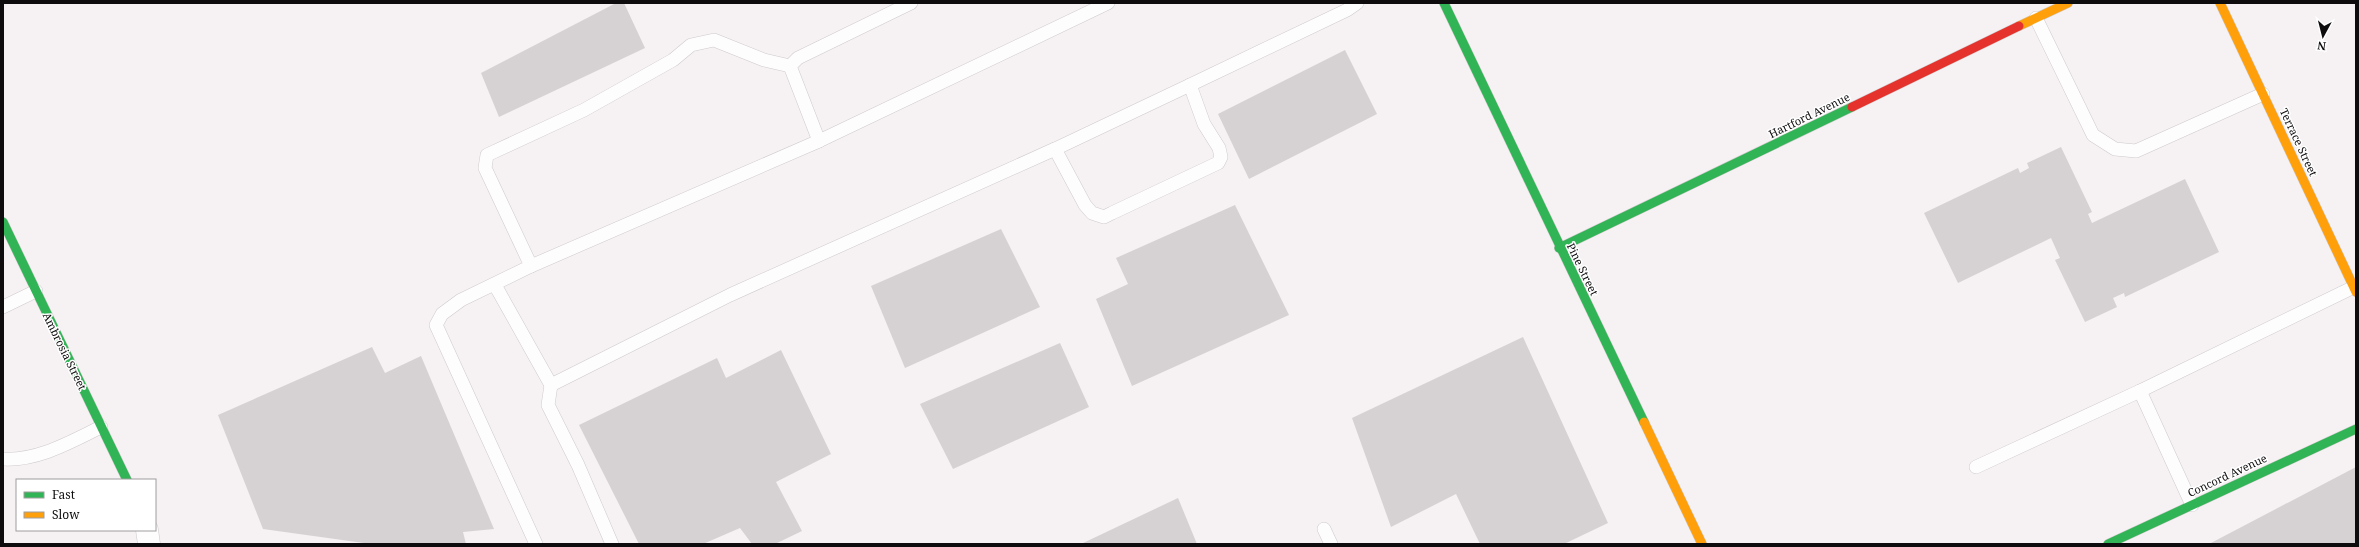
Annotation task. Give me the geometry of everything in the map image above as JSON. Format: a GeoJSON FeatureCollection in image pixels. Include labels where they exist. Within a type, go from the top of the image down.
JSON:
{"type":"FeatureCollection","features":[{"type":"Feature","properties":{"kind":"street","name":"Pine Street"},"geometry":{"type":"LineString","coordinates":[[1444,3],[1697,542]]}},
{"type":"Feature","properties":{"kind":"street","name":"Hartford Avenue"},"geometry":{"type":"LineString","coordinates":[[1559,248],[2068,3]]}},
{"type":"Feature","properties":{"kind":"street","name":"Terrace Street"},"geometry":{"type":"LineString","coordinates":[[2220,3],[2355,288]]}},
{"type":"Feature","properties":{"kind":"street","name":"Ambrosia Street"},"geometry":{"type":"LineString","coordinates":[[3,222],[127,479]]}},
{"type":"Feature","properties":{"kind":"street","name":"Concord Avenue"},"geometry":{"type":"LineString","coordinates":[[2108,544],[2356,428]]}},
{"type":"Feature","properties":{"kind":"street"},"geometry":{"type":"LineString","coordinates":[[147,531],[149,544]]}},
{"type":"Feature","properties":{"kind":"lane"},"geometry":{"type":"LineString","coordinates":[[790,66],[798,58],[911,3]]}},
{"type":"Feature","properties":{"kind":"lane"},"geometry":{"type":"LineString","coordinates":[[536,544],[436,325],[442,314],[452,307],[531,266],[819,141],[1108,3]]}},
{"type":"Feature","properties":{"kind":"lane"},"geometry":{"type":"LineString","coordinates":[[551,386],[730,294],[1055,149],[1347,10],[1357,3]]}},
{"type":"Feature","properties":{"kind":"lane"},"geometry":{"type":"LineString","coordinates":[[2036,18],[2093,135],[2114,149],[2136,151],[2263,94]]}},
{"type":"Feature","properties":{"kind":"lane"},"geometry":{"type":"LineString","coordinates":[[531,266],[485,168],[487,155],[584,110],[673,60],[691,45],[714,40],[764,60],[790,66]]}},
{"type":"Feature","properties":{"kind":"lane"},"geometry":{"type":"LineString","coordinates":[[790,66],[819,141]]}},
{"type":"Feature","properties":{"kind":"lane"},"geometry":{"type":"LineString","coordinates":[[1055,149],[1071,182],[1088,209],[1092,213],[1104,217],[1218,162],[1221,157],[1219,148],[1204,124],[1190,85]]}},
{"type":"Feature","properties":{"kind":"lane"},"geometry":{"type":"LineString","coordinates":[[495,285],[551,386],[548,405],[578,465],[609,543]]}},
{"type":"Feature","properties":{"kind":"lane"},"geometry":{"type":"LineString","coordinates":[[1976,467],[2140,391],[2355,288]]}},
{"type":"Feature","properties":{"kind":"lane"},"geometry":{"type":"LineString","coordinates":[[3,307],[36,291]]}},
{"type":"Feature","properties":{"kind":"lane"},"geometry":{"type":"LineString","coordinates":[[2140,391],[2192,505]]}},
{"type":"Feature","properties":{"kind":"lane"},"geometry":{"type":"LineString","coordinates":[[3,459],[30,458],[101,427]]}},
{"type":"Feature","properties":{"kind":"lane"},"geometry":{"type":"LineString","coordinates":[[1324,529],[1331,544]]}},
{"type":"Feature","properties":{"kind":"building"},"geometry":{"type":"Polygon","coordinates":[[[616,3],[624,3],[645,48],[499,117],[481,73],[616,3]]]}},
{"type":"Feature","properties":{"kind":"building"},"geometry":{"type":"Polygon","coordinates":[[[1345,50],[1377,114],[1249,179],[1218,114],[1345,50]]]}},
{"type":"Feature","properties":{"kind":"building"},"geometry":{"type":"Polygon","coordinates":[[[2061,147],[2092,212],[2088,214],[2092,223],[2185,179],[2219,252],[2125,297],[2124,293],[2113,298],[2117,307],[2085,322],[2055,260],[2060,258],[2051,238],[1958,283],[1924,213],[2018,168],[2020,173],[2029,168],[2027,163],[2061,147]]]}},
{"type":"Feature","properties":{"kind":"building"},"geometry":{"type":"Polygon","coordinates":[[[1235,205],[1289,315],[1132,386],[1096,299],[1128,284],[1116,258],[1235,205]]]}},
{"type":"Feature","properties":{"kind":"building"},"geometry":{"type":"Polygon","coordinates":[[[1001,229],[1040,307],[905,368],[871,286],[1001,229]]]}},
{"type":"Feature","properties":{"kind":"building"},"geometry":{"type":"Polygon","coordinates":[[[1523,337],[1608,523],[1564,544],[1480,544],[1456,494],[1391,527],[1352,418],[1523,337]]]}},
{"type":"Feature","properties":{"kind":"building"},"geometry":{"type":"Polygon","coordinates":[[[1060,343],[1089,407],[953,469],[920,404],[1060,343]]]}},
{"type":"Feature","properties":{"kind":"building"},"geometry":{"type":"Polygon","coordinates":[[[372,347],[385,373],[421,356],[494,529],[463,532],[466,544],[371,544],[263,529],[218,415],[372,347]]]}},
{"type":"Feature","properties":{"kind":"building"},"geometry":{"type":"Polygon","coordinates":[[[781,350],[831,454],[776,482],[802,531],[775,544],[752,544],[740,528],[703,544],[639,544],[579,425],[717,358],[726,378],[781,350]]]}},
{"type":"Feature","properties":{"kind":"building"},"geometry":{"type":"Polygon","coordinates":[[[2356,467],[2356,544],[2209,544],[2356,467]]]}},
{"type":"Feature","properties":{"kind":"building"},"geometry":{"type":"Polygon","coordinates":[[[1178,498],[1197,544],[1081,544],[1178,498]]]}},
{"type":"Feature","properties":{"kind":"traffic: fast"},"geometry":{"type":"LineString","coordinates":[[1444,3],[1644,422]]}},
{"type":"Feature","properties":{"kind":"traffic: fast"},"geometry":{"type":"LineString","coordinates":[[1559,248],[1852,107]]}},
{"type":"Feature","properties":{"kind":"traffic: fast"},"geometry":{"type":"LineString","coordinates":[[3,222],[127,479]]}},
{"type":"Feature","properties":{"kind":"traffic: fast"},"geometry":{"type":"LineString","coordinates":[[2108,544],[2356,429]]}},
{"type":"Feature","properties":{"kind":"traffic: slow"},"geometry":{"type":"LineString","coordinates":[[2019,26],[2068,3]]}},
{"type":"Feature","properties":{"kind":"traffic: slow"},"geometry":{"type":"LineString","coordinates":[[2220,3],[2356,292]]}},
{"type":"Feature","properties":{"kind":"traffic: slow"},"geometry":{"type":"LineString","coordinates":[[1644,422],[1702,544]]}},
{"type":"Feature","properties":{"kind":"traffic: jam"},"geometry":{"type":"LineString","coordinates":[[1852,107],[2019,26]]}}]}
